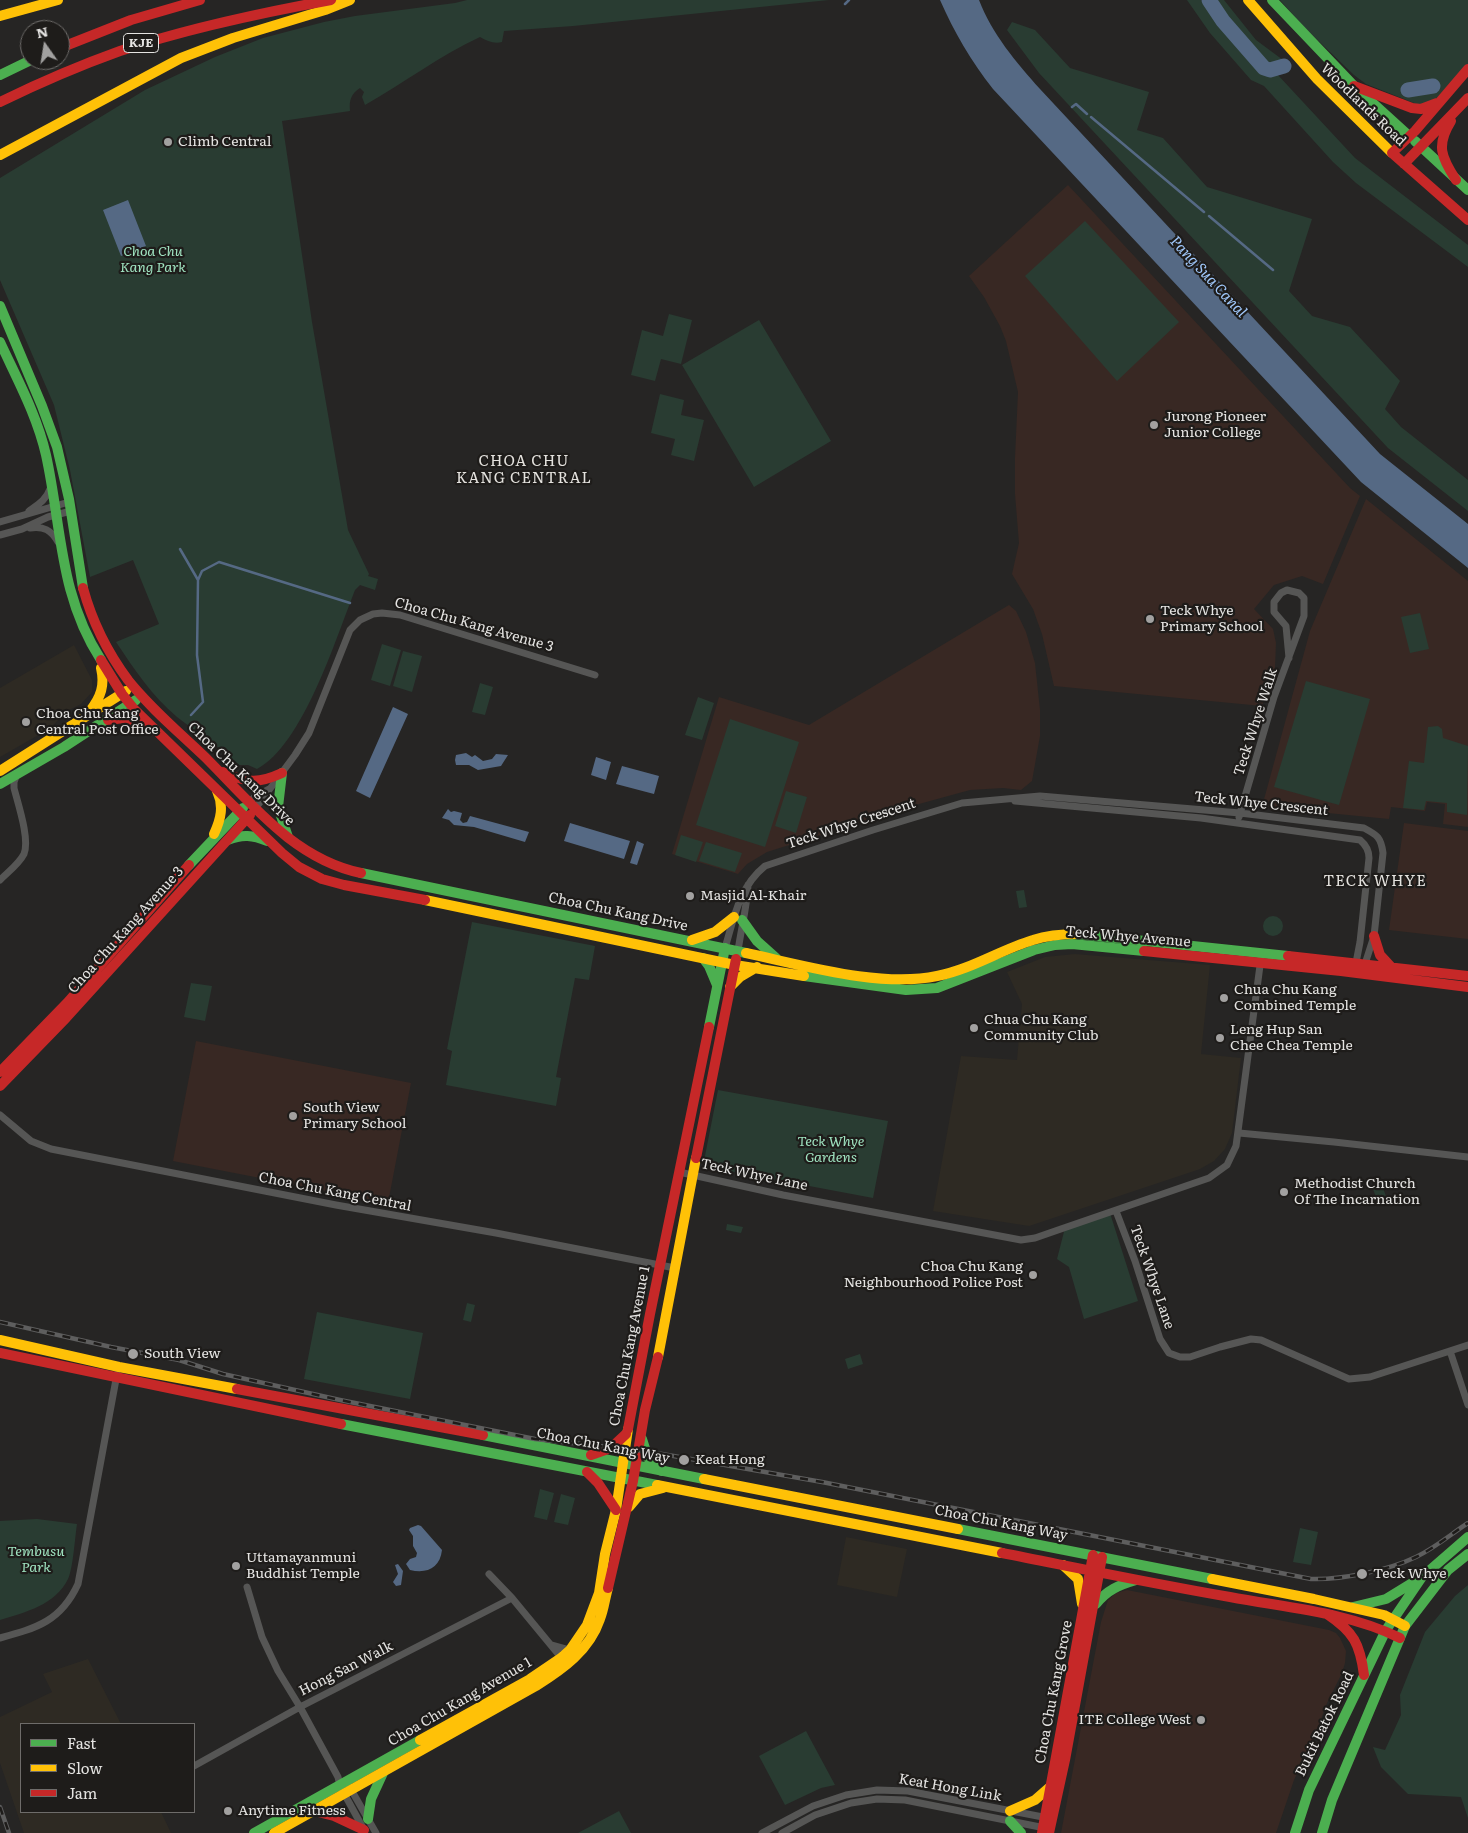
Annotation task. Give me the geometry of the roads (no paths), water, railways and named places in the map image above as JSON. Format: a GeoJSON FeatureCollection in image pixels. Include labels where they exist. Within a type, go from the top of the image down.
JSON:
{"type":"FeatureCollection","features":[{"type":"Feature","properties":{"kind":"main road"},"geometry":{"type":"LineString","coordinates":[[0,16],[58,0]]}},
{"type":"Feature","properties":{"kind":"main road","name":"KJE"},"geometry":{"type":"LineString","coordinates":[[70,44],[131,20],[200,0]]}},
{"type":"Feature","properties":{"kind":"main road","name":"KJE"},"geometry":{"type":"LineString","coordinates":[[0,102],[65,72],[139,44],[181,31],[245,16],[330,0]]}},
{"type":"Feature","properties":{"kind":"main road"},"geometry":{"type":"LineString","coordinates":[[0,155],[181,58],[233,38],[325,10],[350,0]]}},
{"type":"Feature","properties":{"kind":"main road","name":"Woodlands Road"},"geometry":{"type":"LineString","coordinates":[[1248,0],[1317,80],[1392,153],[1468,220]]}},
{"type":"Feature","properties":{"kind":"main road","name":"Woodlands Road"},"geometry":{"type":"LineString","coordinates":[[1272,0],[1354,86],[1468,190]]}},
{"type":"Feature","properties":{"kind":"main road"},"geometry":{"type":"LineString","coordinates":[[0,75],[20,65]]}},
{"type":"Feature","properties":{"kind":"main road"},"geometry":{"type":"LineString","coordinates":[[1392,153],[1442,101],[1468,69]]}},
{"type":"Feature","properties":{"kind":"main road"},"geometry":{"type":"LineString","coordinates":[[1354,86],[1412,108],[1429,108],[1442,101]]}},
{"type":"Feature","properties":{"kind":"main road"},"geometry":{"type":"LineString","coordinates":[[1404,164],[1466,100]]}},
{"type":"Feature","properties":{"kind":"main road"},"geometry":{"type":"LineString","coordinates":[[1456,180],[1445,164],[1441,150],[1442,141],[1448,126],[1466,100]]}},
{"type":"Feature","properties":{"kind":"main road","name":"Choa Chu Kang Drive"},"geometry":{"type":"LineString","coordinates":[[0,306],[46,414],[62,467],[82,584],[101,636],[141,696],[217,769],[252,806],[310,854],[348,870],[738,951]]}},
{"type":"Feature","properties":{"kind":"main road","name":"Choa Chu Kang Drive"},"geometry":{"type":"LineString","coordinates":[[0,342],[36,418],[46,455],[71,596],[89,642],[130,704],[215,786],[243,816],[300,867],[322,878],[344,885],[430,901],[735,965]]}},
{"type":"Feature","properties":{"kind":"main road"},"geometry":{"type":"LineString","coordinates":[[71,596],[74,588],[82,584]]}},
{"type":"Feature","properties":{"kind":"main road"},"geometry":{"type":"LineString","coordinates":[[81,721],[96,704],[104,691],[104,678],[100,659]]}},
{"type":"Feature","properties":{"kind":"main road"},"geometry":{"type":"LineString","coordinates":[[0,771],[133,686]]}},
{"type":"Feature","properties":{"kind":"main road"},"geometry":{"type":"LineString","coordinates":[[0,784],[64,747],[141,696]]}},
{"type":"Feature","properties":{"kind":"main road"},"geometry":{"type":"LineString","coordinates":[[102,722],[124,718],[159,732]]}},
{"type":"Feature","properties":{"kind":"main road"},"geometry":{"type":"LineString","coordinates":[[217,769],[240,780],[251,782],[264,781],[282,773]]}},
{"type":"Feature","properties":{"kind":"main road"},"geometry":{"type":"LineString","coordinates":[[282,773],[278,808],[288,837]]}},
{"type":"Feature","properties":{"kind":"main road"},"geometry":{"type":"LineString","coordinates":[[210,842],[220,822],[222,812],[222,800],[215,786]]}},
{"type":"Feature","properties":{"kind":"main road","name":"Choa Chu Kang Avenue 3"},"geometry":{"type":"LineString","coordinates":[[0,1086],[70,1014],[226,841],[252,806]]}},
{"type":"Feature","properties":{"kind":"main road","name":"Choa Chu Kang Avenue 3"},"geometry":{"type":"LineString","coordinates":[[0,1072],[67,1003],[210,842],[243,816]]}},
{"type":"Feature","properties":{"kind":"main road"},"geometry":{"type":"LineString","coordinates":[[226,841],[237,836],[246,835],[258,836],[274,844]]}},
{"type":"Feature","properties":{"kind":"main road"},"geometry":{"type":"LineString","coordinates":[[689,941],[712,934],[738,919],[757,941],[776,958]]}},
{"type":"Feature","properties":{"kind":"main road","name":"Teck Whye Avenue"},"geometry":{"type":"LineString","coordinates":[[738,951],[849,973],[914,980],[953,973],[1030,941],[1062,935],[1082,934],[1359,969],[1468,987]]}},
{"type":"Feature","properties":{"kind":"main road"},"geometry":{"type":"LineString","coordinates":[[1374,936],[1380,955],[1392,968]]}},
{"type":"Feature","properties":{"kind":"main road","name":"Teck Whye Avenue"},"geometry":{"type":"LineString","coordinates":[[735,965],[906,990],[937,988],[965,979],[1034,950],[1055,945],[1080,944],[1261,958]]}},
{"type":"Feature","properties":{"kind":"main road","name":"Choa Chu Kang Avenue 1"},"geometry":{"type":"LineString","coordinates":[[274,1833],[314,1811],[344,1786],[384,1772],[536,1686],[564,1661],[585,1646],[600,1620],[620,1511],[620,1478],[628,1431],[724,948]]}},
{"type":"Feature","properties":{"kind":"main road","name":"Choa Chu Kang Avenue 1"},"geometry":{"type":"LineString","coordinates":[[254,1833],[344,1786],[564,1661],[587,1624],[594,1608],[620,1511],[633,1480],[738,951]]}},
{"type":"Feature","properties":{"kind":"main road"},"geometry":{"type":"LineString","coordinates":[[703,958],[709,966],[717,986]]}},
{"type":"Feature","properties":{"kind":"main road"},"geometry":{"type":"LineString","coordinates":[[730,988],[740,977],[757,968]]}},
{"type":"Feature","properties":{"kind":"main road","name":"Teck Whye Avenue"},"geometry":{"type":"LineString","coordinates":[[1359,969],[1392,968],[1468,976]]}},
{"type":"Feature","properties":{"kind":"main road","name":"Choa Chu Kang Way"},"geometry":{"type":"LineString","coordinates":[[0,1340],[119,1366],[1353,1607],[1384,1615],[1405,1626]]}},
{"type":"Feature","properties":{"kind":"main road","name":"Choa Chu Kang Way"},"geometry":{"type":"LineString","coordinates":[[0,1353],[116,1379],[588,1472],[1327,1614],[1377,1626],[1400,1638]]}},
{"type":"Feature","properties":{"kind":"main road"},"geometry":{"type":"LineString","coordinates":[[587,1456],[607,1451],[618,1444],[628,1431]]}},
{"type":"Feature","properties":{"kind":"main road"},"geometry":{"type":"LineString","coordinates":[[641,1433],[648,1458],[661,1472]]}},
{"type":"Feature","properties":{"kind":"main road"},"geometry":{"type":"LineString","coordinates":[[588,1472],[620,1511],[640,1494],[669,1487]]}},
{"type":"Feature","properties":{"kind":"main road"},"geometry":{"type":"LineString","coordinates":[[1353,1607],[1386,1599],[1422,1577],[1468,1537]]}},
{"type":"Feature","properties":{"kind":"main road"},"geometry":{"type":"LineString","coordinates":[[1322,1833],[1332,1800],[1405,1626],[1448,1570],[1468,1554]]}},
{"type":"Feature","properties":{"kind":"main road","name":"Choa Chu Kang Grove"},"geometry":{"type":"LineString","coordinates":[[1047,1826],[1094,1606],[1098,1556]]}},
{"type":"Feature","properties":{"kind":"main road"},"geometry":{"type":"LineString","coordinates":[[1062,1564],[1078,1579],[1083,1612]]}},
{"type":"Feature","properties":{"kind":"main road","name":"Choa Chu Kang Grove"},"geometry":{"type":"LineString","coordinates":[[1047,1826],[1060,1728],[1083,1612],[1096,1571]]}},
{"type":"Feature","properties":{"kind":"main road","name":"Bukit Batok Road"},"geometry":{"type":"LineString","coordinates":[[1295,1833],[1309,1790],[1386,1630],[1422,1577]]}},
{"type":"Feature","properties":{"kind":"main road"},"geometry":{"type":"LineString","coordinates":[[1094,1606],[1103,1593],[1121,1584],[1139,1579]]}},
{"type":"Feature","properties":{"kind":"main road"},"geometry":{"type":"LineString","coordinates":[[1327,1614],[1343,1624],[1355,1638],[1361,1654],[1364,1675]]}},
{"type":"Feature","properties":{"kind":"main road"},"geometry":{"type":"LineString","coordinates":[[368,1819],[371,1799],[384,1772]]}},
{"type":"Feature","properties":{"kind":"main road"},"geometry":{"type":"LineString","coordinates":[[1021,1833],[1010,1816],[1035,1800],[1051,1786]]}},
{"type":"Feature","properties":{"kind":"main road"},"geometry":{"type":"LineString","coordinates":[[314,1811],[327,1812],[339,1816],[365,1832]]}},
{"type":"Feature","properties":{"kind":"street"},"geometry":{"type":"LineString","coordinates":[[23,516],[41,503],[47,496],[51,486]]}},
{"type":"Feature","properties":{"kind":"street"},"geometry":{"type":"LineString","coordinates":[[0,522],[70,507]]}},
{"type":"Feature","properties":{"kind":"street"},"geometry":{"type":"LineString","coordinates":[[22,529],[48,517],[55,510]]}},
{"type":"Feature","properties":{"kind":"street"},"geometry":{"type":"LineString","coordinates":[[0,535],[38,527],[52,532],[62,549]]}},
{"type":"Feature","properties":{"kind":"street","name":"Teck Whye Walk"},"geometry":{"type":"LineString","coordinates":[[1237,822],[1274,697],[1290,658],[1304,616],[1304,598],[1299,592],[1294,590],[1281,593],[1274,602],[1274,612],[1286,626],[1290,658]]}},
{"type":"Feature","properties":{"kind":"street","name":"Choa Chu Kang Avenue 3"},"geometry":{"type":"LineString","coordinates":[[252,806],[256,796],[268,789],[282,773],[309,733],[324,699],[346,636],[366,616],[382,613],[400,615],[595,675]]}},
{"type":"Feature","properties":{"kind":"street"},"geometry":{"type":"LineString","coordinates":[[0,880],[20,860],[24,852],[26,838],[14,788],[17,774]]}},
{"type":"Feature","properties":{"kind":"street","name":"Teck Whye Crescent"},"geometry":{"type":"LineString","coordinates":[[724,948],[748,898],[748,884],[758,872],[774,862],[962,803],[1040,796],[1240,813],[1364,828],[1374,834],[1382,843],[1383,853],[1374,936],[1359,969]]}},
{"type":"Feature","properties":{"kind":"street","name":"Teck Whye Crescent"},"geometry":{"type":"LineString","coordinates":[[999,799],[1237,822],[1360,840],[1366,844],[1369,858],[1359,969]]}},
{"type":"Feature","properties":{"kind":"street","name":"Teck Whye Crescent"},"geometry":{"type":"LineString","coordinates":[[738,919],[738,951]]}},
{"type":"Feature","properties":{"kind":"street","name":"Teck Whye Lane"},"geometry":{"type":"LineString","coordinates":[[679,1172],[782,1195],[1021,1240],[1035,1238],[1209,1178],[1227,1165],[1233,1154],[1239,1133],[1261,958]]}},
{"type":"Feature","properties":{"kind":"street","name":"Choa Chu Kang Central"},"geometry":{"type":"LineString","coordinates":[[0,1115],[31,1141],[51,1148],[336,1205],[496,1233],[675,1268]]}},
{"type":"Feature","properties":{"kind":"street"},"geometry":{"type":"LineString","coordinates":[[1239,1133],[1468,1157]]}},
{"type":"Feature","properties":{"kind":"street","name":"Teck Whye Lane"},"geometry":{"type":"LineString","coordinates":[[1116,1211],[1138,1270],[1160,1339],[1169,1353],[1174,1355],[1190,1357],[1220,1346],[1251,1339],[1261,1340],[1349,1379],[1370,1377],[1468,1345]]}},
{"type":"Feature","properties":{"kind":"street"},"geometry":{"type":"LineString","coordinates":[[1450,1351],[1468,1405]]}},
{"type":"Feature","properties":{"kind":"street"},"geometry":{"type":"LineString","coordinates":[[0,1638],[50,1620],[69,1600],[78,1584],[119,1366]]}},
{"type":"Feature","properties":{"kind":"street"},"geometry":{"type":"LineString","coordinates":[[489,1574],[512,1598],[564,1661]]}},
{"type":"Feature","properties":{"kind":"street"},"geometry":{"type":"LineString","coordinates":[[247,1587],[262,1637],[278,1671],[344,1786],[365,1832]]}},
{"type":"Feature","properties":{"kind":"street","name":"Hong San Walk"},"geometry":{"type":"LineString","coordinates":[[195,1765],[300,1707],[512,1598]]}},
{"type":"Feature","properties":{"kind":"street"},"geometry":{"type":"LineString","coordinates":[[552,1645],[570,1650]]}},
{"type":"Feature","properties":{"kind":"street"},"geometry":{"type":"LineString","coordinates":[[344,1786],[376,1833]]}},
{"type":"Feature","properties":{"kind":"street","name":"Keat Hong Link"},"geometry":{"type":"LineString","coordinates":[[762,1833],[813,1806],[846,1795],[877,1790],[908,1791],[1047,1826]]}},
{"type":"Feature","properties":{"kind":"street","name":"Keat Hong Link"},"geometry":{"type":"LineString","coordinates":[[782,1833],[815,1815],[851,1803],[877,1799],[905,1800],[1010,1816]]}},
{"type":"Feature","properties":{"kind":"water","name":"Pang Sua Canal"},"geometry":{"type":"Polygon","coordinates":[[[940,0],[979,0],[998,36],[1040,89],[1380,454],[1468,524],[1468,568],[1361,482],[993,89],[977,68],[940,0]]]}},
{"type":"Feature","properties":{"kind":"water"},"geometry":{"type":"Polygon","coordinates":[[[128,200],[146,246],[121,256],[103,210],[128,200]]]}},
{"type":"Feature","properties":{"kind":"water"},"geometry":{"type":"Polygon","coordinates":[[[393,707],[408,714],[370,798],[356,791],[393,707]]]}},
{"type":"Feature","properties":{"kind":"water"},"geometry":{"type":"Polygon","coordinates":[[[466,753],[472,757],[475,755],[483,761],[492,759],[496,754],[508,755],[501,766],[478,770],[469,765],[456,765],[456,755],[466,753]]]}},
{"type":"Feature","properties":{"kind":"water"},"geometry":{"type":"Polygon","coordinates":[[[596,757],[611,762],[606,780],[591,775],[596,757]]]}},
{"type":"Feature","properties":{"kind":"water"},"geometry":{"type":"Polygon","coordinates":[[[622,766],[659,776],[654,794],[616,784],[622,766]]]}},
{"type":"Feature","properties":{"kind":"water"},"geometry":{"type":"Polygon","coordinates":[[[448,809],[451,812],[462,813],[460,820],[463,823],[467,822],[470,816],[529,832],[525,842],[474,827],[454,825],[449,820],[442,818],[448,809]]]}},
{"type":"Feature","properties":{"kind":"water"},"geometry":{"type":"Polygon","coordinates":[[[570,823],[630,841],[624,859],[564,841],[570,823]]]}},
{"type":"Feature","properties":{"kind":"water"},"geometry":{"type":"Polygon","coordinates":[[[637,841],[644,844],[637,865],[630,863],[637,841]]]}},
{"type":"Feature","properties":{"kind":"water"},"geometry":{"type":"Polygon","coordinates":[[[418,1525],[442,1550],[439,1561],[432,1568],[422,1571],[410,1570],[406,1564],[410,1559],[416,1557],[417,1553],[413,1546],[413,1536],[409,1530],[418,1525]]]}},
{"type":"Feature","properties":{"kind":"water"},"geometry":{"type":"Polygon","coordinates":[[[398,1564],[403,1571],[401,1585],[396,1586],[393,1582],[398,1574],[395,1565],[398,1564]]]}},
{"type":"Feature","properties":{"kind":"waterway"},"geometry":{"type":"LineString","coordinates":[[845,4],[849,0]]}},
{"type":"Feature","properties":{"kind":"waterway"},"geometry":{"type":"LineString","coordinates":[[1209,0],[1223,21],[1264,68],[1270,70],[1284,66]]}},
{"type":"Feature","properties":{"kind":"waterway"},"geometry":{"type":"LineString","coordinates":[[1408,90],[1433,86]]}},
{"type":"Feature","properties":{"kind":"waterway"},"geometry":{"type":"LineString","coordinates":[[1072,107],[1076,104],[1087,114]]}},
{"type":"Feature","properties":{"kind":"waterway"},"geometry":{"type":"LineString","coordinates":[[1091,117],[1204,212]]}},
{"type":"Feature","properties":{"kind":"waterway"},"geometry":{"type":"LineString","coordinates":[[1209,216],[1273,270]]}},
{"type":"Feature","properties":{"kind":"waterway"},"geometry":{"type":"LineString","coordinates":[[180,549],[198,580]]}},
{"type":"Feature","properties":{"kind":"waterway"},"geometry":{"type":"LineString","coordinates":[[191,715],[203,702],[197,655],[198,580],[202,571],[219,562],[350,603]]}},
{"type":"Feature","properties":{"kind":"railway"},"geometry":{"type":"LineString","coordinates":[[0,1322],[179,1360],[223,1374],[340,1400],[535,1439],[645,1451],[822,1482],[1311,1579],[1351,1576],[1405,1562],[1430,1549],[1468,1523]]}},
{"type":"Feature","properties":{"kind":"railway"},"geometry":{"type":"LineString","coordinates":[[0,1807],[9,1833]]}},
{"type":"Feature","properties":{"kind":"place","name":"Climb Central"},"geometry":{"type":"Point","coordinates":[168,142]}},
{"type":"Feature","properties":{"kind":"place","name":"Jurong Pioneer Junior College"},"geometry":{"type":"Point","coordinates":[1154,425]}},
{"type":"Feature","properties":{"kind":"place","name":"Teck Whye Primary School"},"geometry":{"type":"Point","coordinates":[1150,619]}},
{"type":"Feature","properties":{"kind":"place","name":"Choa Chu Kang Central Post Office"},"geometry":{"type":"Point","coordinates":[26,722]}},
{"type":"Feature","properties":{"kind":"place","name":"Masjid Al-Khair"},"geometry":{"type":"Point","coordinates":[690,896]}},
{"type":"Feature","properties":{"kind":"place","name":"Chua Chu Kang Combined Temple"},"geometry":{"type":"Point","coordinates":[1224,998]}},
{"type":"Feature","properties":{"kind":"place","name":"Chua Chu Kang Community Club"},"geometry":{"type":"Point","coordinates":[974,1028]}},
{"type":"Feature","properties":{"kind":"place","name":"Leng Hup San Chee Chea Temple"},"geometry":{"type":"Point","coordinates":[1220,1038]}},
{"type":"Feature","properties":{"kind":"place","name":"South View Primary School"},"geometry":{"type":"Point","coordinates":[293,1116]}},
{"type":"Feature","properties":{"kind":"place","name":"Methodist Church Of The Incarnation"},"geometry":{"type":"Point","coordinates":[1284,1192]}},
{"type":"Feature","properties":{"kind":"place","name":"Choa Chu Kang Neighbourhood Police Post"},"geometry":{"type":"Point","coordinates":[1033,1275]}},
{"type":"Feature","properties":{"kind":"place","name":"South View"},"geometry":{"type":"Point","coordinates":[133,1354]}},
{"type":"Feature","properties":{"kind":"place","name":"Keat Hong"},"geometry":{"type":"Point","coordinates":[684,1460]}},
{"type":"Feature","properties":{"kind":"place","name":"Uttamayanmuni Buddhist Temple"},"geometry":{"type":"Point","coordinates":[236,1566]}},
{"type":"Feature","properties":{"kind":"place","name":"Teck Whye"},"geometry":{"type":"Point","coordinates":[1362,1574]}},
{"type":"Feature","properties":{"kind":"place","name":"ITE College West"},"geometry":{"type":"Point","coordinates":[1201,1720]}},
{"type":"Feature","properties":{"kind":"place","name":"Anytime Fitness"},"geometry":{"type":"Point","coordinates":[228,1811]}},
{"type":"Feature","properties":{"kind":"district","name":"CHOA CHU KANG CENTRAL"},"geometry":{"type":"Point","coordinates":[524,470]}},
{"type":"Feature","properties":{"kind":"district","name":"TECK WHYE"},"geometry":{"type":"Point","coordinates":[1375,882]}},
{"type":"Feature","properties":{"kind":"park label","name":"Choa Chu Kang Park"},"geometry":{"type":"Point","coordinates":[153,260]}},
{"type":"Feature","properties":{"kind":"park label","name":"Teck Whye Gardens"},"geometry":{"type":"Point","coordinates":[831,1150]}},
{"type":"Feature","properties":{"kind":"park label","name":"Tembusu Park"},"geometry":{"type":"Point","coordinates":[36,1560]}}]}
